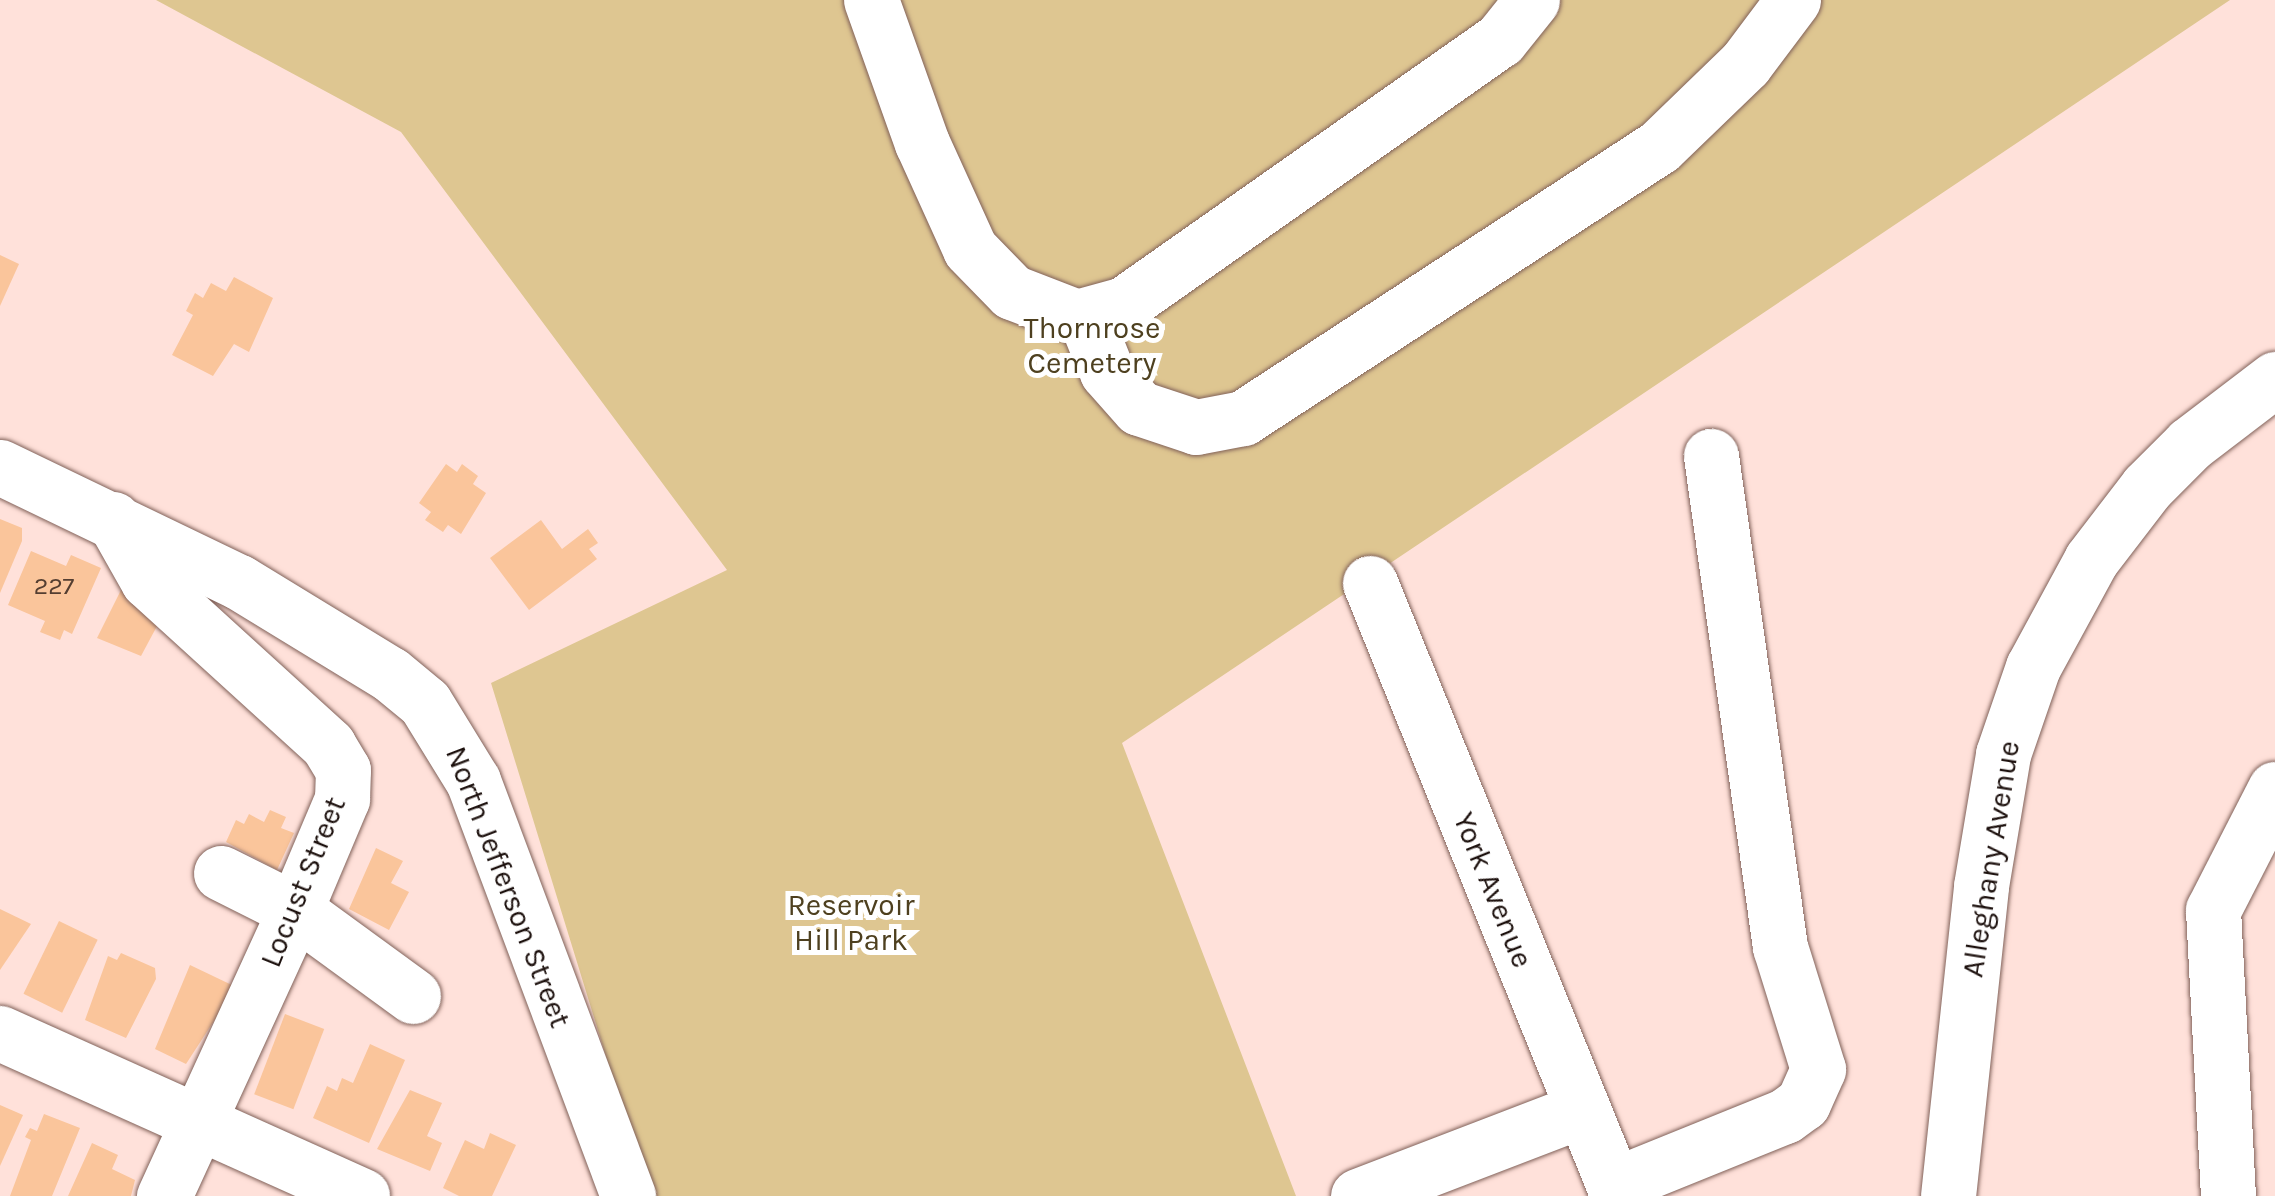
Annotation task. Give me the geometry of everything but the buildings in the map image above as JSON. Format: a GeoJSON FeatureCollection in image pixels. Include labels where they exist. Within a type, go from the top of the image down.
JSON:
{"type":"FeatureCollection","features":[{"type":"Feature","properties":{"kind":"street"},"geometry":{"type":"LineString","coordinates":[[871,0],[922,143],[970,249],[1025,300],[1084,316],[1124,304],[1495,44],[1532,0]]}},
{"type":"Feature","properties":{"kind":"street"},"geometry":{"type":"LineString","coordinates":[[1084,316],[1110,378],[1139,408],[1196,427],[1243,418],[1467,278],[1659,147],[1746,64],[1793,0]]}},
{"type":"Feature","properties":{"kind":"street","name":"Alleghany Avenue"},"geometry":{"type":"LineString","coordinates":[[1948,1196],[1984,867],[2003,754],[2033,667],[2083,573],[2147,488],[2190,444],[2275,379]]}},
{"type":"Feature","properties":{"kind":"street"},"geometry":{"type":"LineString","coordinates":[[1616,1190],[1784,1116],[1803,1104],[1818,1068],[1780,947],[1711,456]]}},
{"type":"Feature","properties":{"kind":"street","name":"North Jefferson Street"},"geometry":{"type":"LineString","coordinates":[[0,466],[239,582],[374,664],[442,724],[473,780],[628,1196]]}},
{"type":"Feature","properties":{"kind":"street","name":"Locust Street"},"geometry":{"type":"LineString","coordinates":[[113,518],[148,581],[337,757],[342,799],[296,910],[164,1196]]}},
{"type":"Feature","properties":{"kind":"street","name":"York Avenue"},"geometry":{"type":"LineString","coordinates":[[1370,583],[1616,1190]]}},
{"type":"Feature","properties":{"kind":"street"},"geometry":{"type":"LineString","coordinates":[[2228,1196],[2213,910],[2275,789]]}},
{"type":"Feature","properties":{"kind":"street"},"geometry":{"type":"LineString","coordinates":[[221,872],[296,910],[414,996]]}},
{"type":"Feature","properties":{"kind":"street"},"geometry":{"type":"LineString","coordinates":[[0,1033],[362,1196]]}},
{"type":"Feature","properties":{"kind":"street"},"geometry":{"type":"LineString","coordinates":[[1358,1196],[1582,1110]]}},
{"type":"Feature","properties":{"kind":"green space","name":"Thornrose Cemetery"},"geometry":{"type":"Polygon","coordinates":[[[156,0],[2230,0],[1122,743],[1296,1196],[649,1196],[491,683],[727,570],[401,132],[156,0]]]}},
{"type":"Feature","properties":{"kind":"park label","name":"Reservoir Hill Park"},"geometry":{"type":"Point","coordinates":[851,922]}}]}
